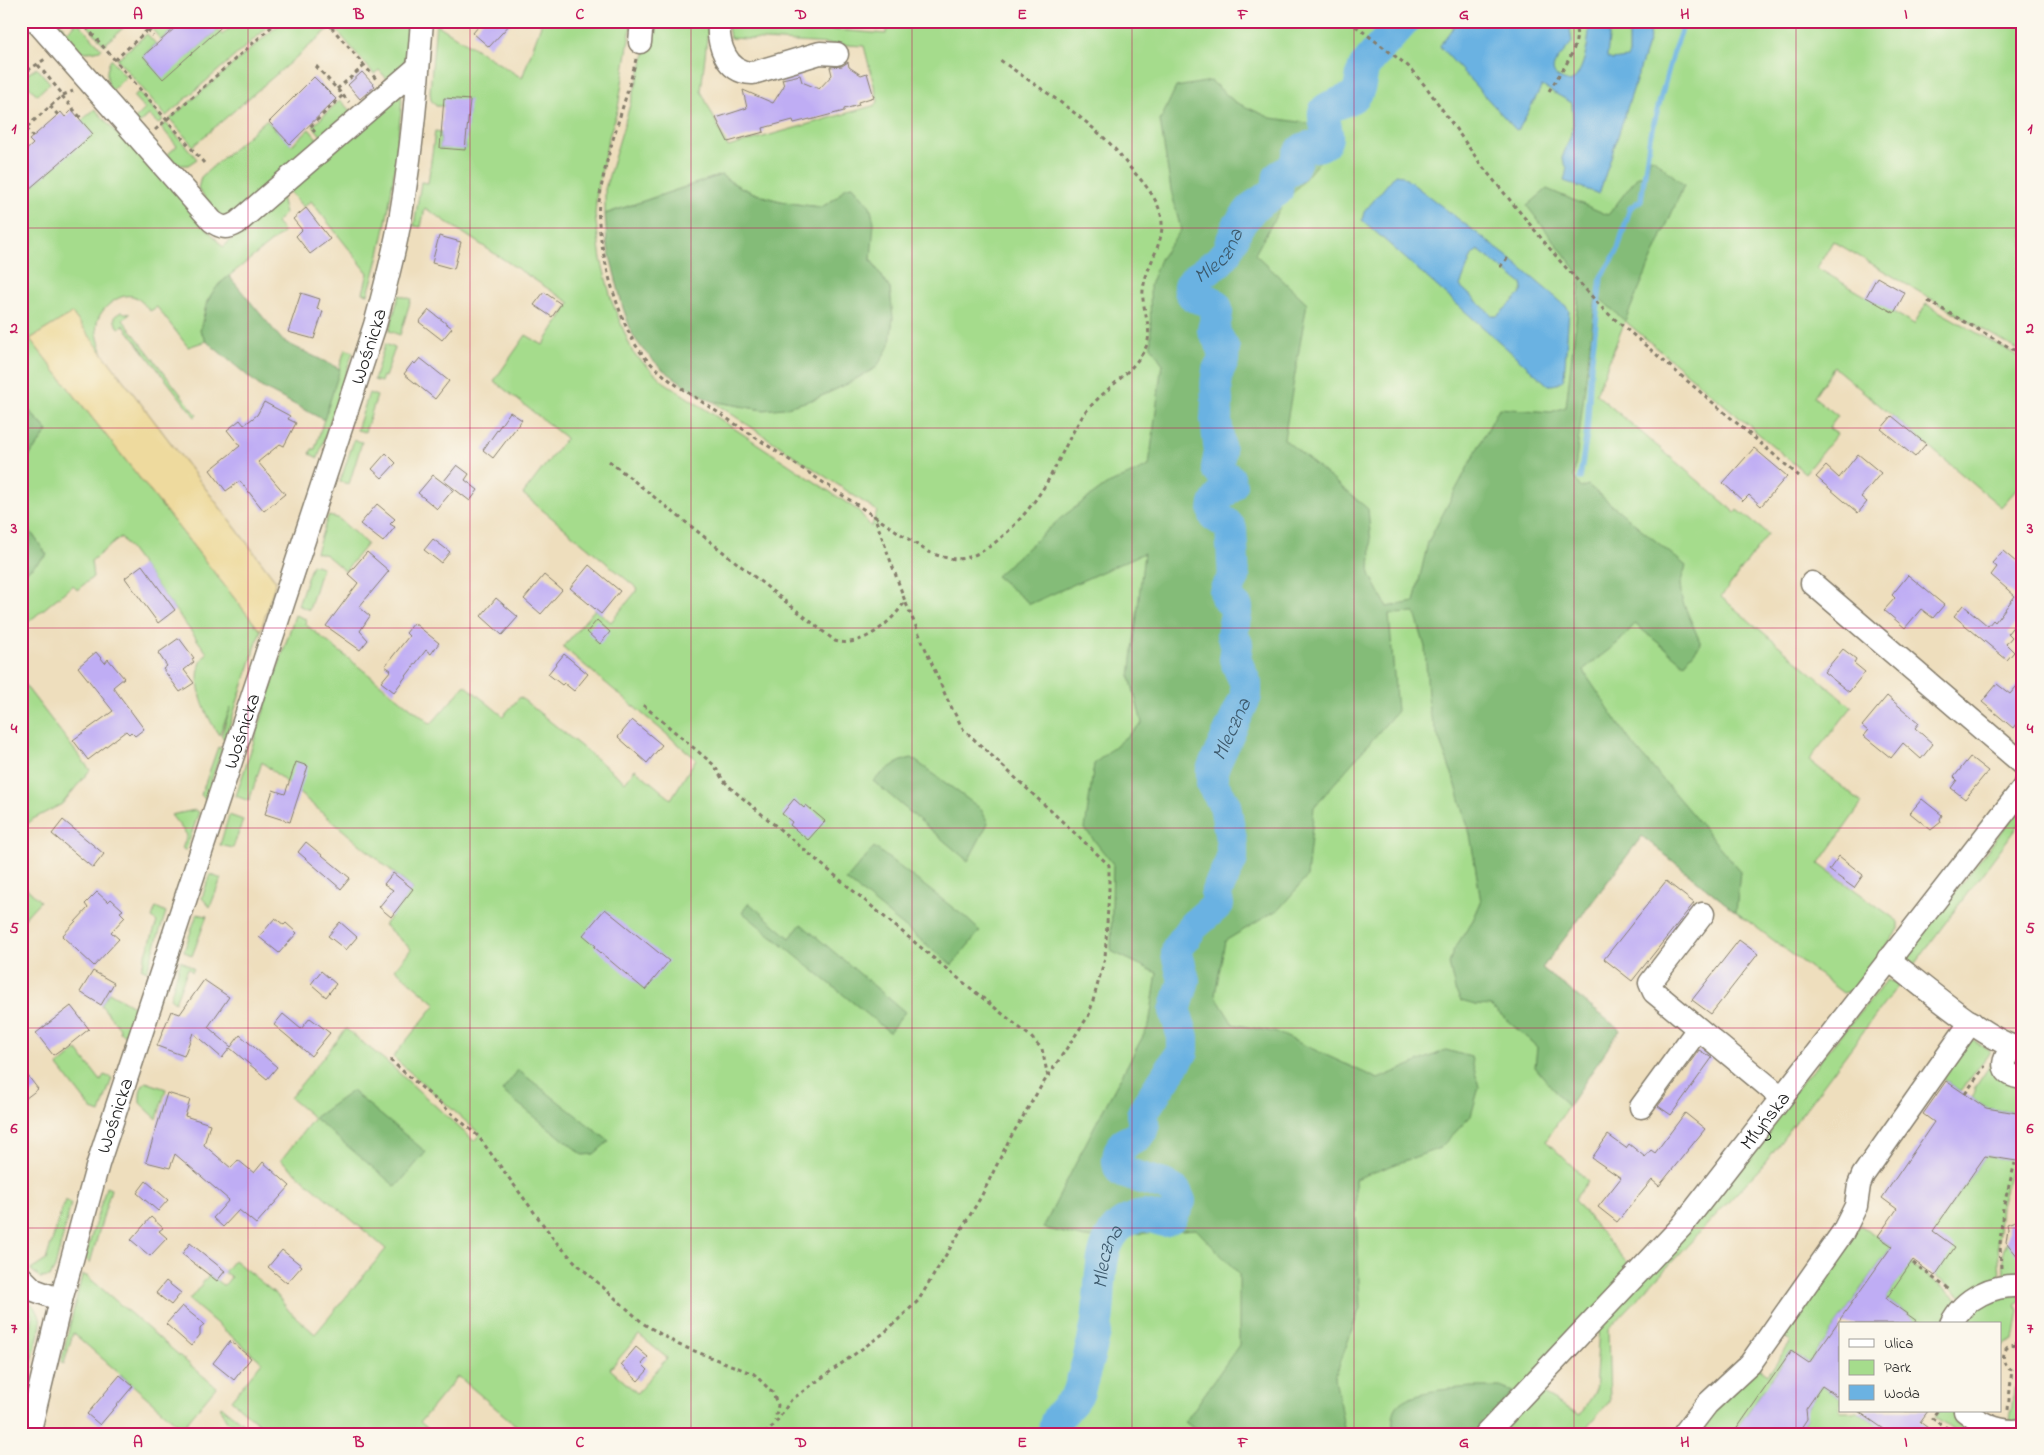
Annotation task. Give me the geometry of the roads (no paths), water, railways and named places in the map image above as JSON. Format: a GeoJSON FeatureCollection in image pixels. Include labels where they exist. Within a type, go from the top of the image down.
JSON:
{"type":"FeatureCollection","features":[{"type":"Feature","properties":{"kind":"street"},"geometry":{"type":"LineString","coordinates":[[36,21],[212,221],[223,228],[237,223],[418,66]]}},
{"type":"Feature","properties":{"kind":"street","name":"Wośnicka"},"geometry":{"type":"LineString","coordinates":[[29,1434],[61,1300],[98,1164],[375,325],[389,273],[401,214],[409,161],[422,21]]}},
{"type":"Feature","properties":{"kind":"street"},"geometry":{"type":"LineString","coordinates":[[719,21],[718,34],[722,51],[733,65],[746,73],[753,73],[820,52],[837,54]]}},
{"type":"Feature","properties":{"kind":"street"},"geometry":{"type":"LineString","coordinates":[[1812,583],[2023,764]]}},
{"type":"Feature","properties":{"kind":"street","name":"Młyńska"},"geometry":{"type":"LineString","coordinates":[[1486,1434],[1681,1227],[2023,788]]}},
{"type":"Feature","properties":{"kind":"street"},"geometry":{"type":"LineString","coordinates":[[1703,914],[1650,983],[1654,992],[1781,1097]]}},
{"type":"Feature","properties":{"kind":"street"},"geometry":{"type":"LineString","coordinates":[[1888,959],[1970,1022],[1990,1035],[2019,1049]]}},
{"type":"Feature","properties":{"kind":"street"},"geometry":{"type":"LineString","coordinates":[[1684,1434],[1706,1404],[1750,1364],[1843,1232],[1856,1206],[1859,1185],[1863,1175],[1970,1022]]}},
{"type":"Feature","properties":{"kind":"street"},"geometry":{"type":"LineString","coordinates":[[1641,1107],[1698,1029]]}},
{"type":"Feature","properties":{"kind":"street"},"geometry":{"type":"LineString","coordinates":[[2019,1049],[2006,1055],[2003,1063],[2006,1070],[2014,1077],[2023,1078]]}},
{"type":"Feature","properties":{"kind":"street"},"geometry":{"type":"LineString","coordinates":[[21,1277],[34,1290],[61,1300]]}},
{"type":"Feature","properties":{"kind":"street"},"geometry":{"type":"LineString","coordinates":[[1952,1322],[1969,1301],[1983,1292],[1998,1287],[2023,1286]]}},
{"type":"Feature","properties":{"kind":"street"},"geometry":{"type":"LineString","coordinates":[[1966,1412],[1976,1420],[1995,1429],[2011,1432]]}},
{"type":"Feature","properties":{"kind":"water"},"geometry":{"type":"Polygon","coordinates":[[[1458,21],[1564,21],[1570,29],[1572,42],[1558,59],[1553,70],[1560,78],[1570,82],[1575,79],[1582,66],[1588,42],[1589,28],[1584,21],[1614,21],[1610,27],[1607,57],[1612,60],[1627,58],[1629,54],[1629,21],[1643,21],[1649,31],[1650,38],[1599,194],[1564,181],[1567,168],[1562,158],[1573,129],[1572,103],[1542,86],[1519,129],[1516,130],[1440,46],[1458,21]]]}},
{"type":"Feature","properties":{"kind":"water"},"geometry":{"type":"Polygon","coordinates":[[[1396,174],[1401,175],[1508,257],[1567,307],[1569,311],[1564,378],[1557,384],[1548,385],[1362,220],[1364,212],[1396,174]],[[1478,250],[1472,255],[1460,286],[1493,316],[1497,316],[1520,295],[1523,288],[1522,284],[1478,250]]]}},
{"type":"Feature","properties":{"kind":"waterway","name":"Mleczna"},"geometry":{"type":"LineString","coordinates":[[1054,1434],[1057,1420],[1079,1391],[1096,1327],[1101,1271],[1108,1243],[1114,1232],[1124,1223],[1139,1216],[1148,1216],[1164,1221],[1172,1217],[1180,1201],[1176,1192],[1164,1185],[1122,1172],[1118,1165],[1118,1158],[1123,1144],[1141,1133],[1144,1124],[1142,1115],[1147,1105],[1183,1051],[1183,1037],[1175,1011],[1184,980],[1177,954],[1178,947],[1193,926],[1218,904],[1217,891],[1232,859],[1232,845],[1225,805],[1212,784],[1212,770],[1246,696],[1246,684],[1235,659],[1237,644],[1232,635],[1237,608],[1226,597],[1225,591],[1234,578],[1231,529],[1226,523],[1215,516],[1214,511],[1216,502],[1231,485],[1229,478],[1222,475],[1217,468],[1220,452],[1216,420],[1216,383],[1218,370],[1223,361],[1224,349],[1213,330],[1217,315],[1215,305],[1208,300],[1194,296],[1190,292],[1189,286],[1227,252],[1238,226],[1253,207],[1277,191],[1279,177],[1292,169],[1301,151],[1325,142],[1327,132],[1324,112],[1329,107],[1356,94],[1367,63],[1404,21]]}},
{"type":"Feature","properties":{"kind":"waterway"},"geometry":{"type":"LineString","coordinates":[[1580,478],[1587,432],[1591,366],[1601,277],[1617,252],[1630,208],[1641,200],[1650,137],[1673,53],[1685,21]]}}]}
